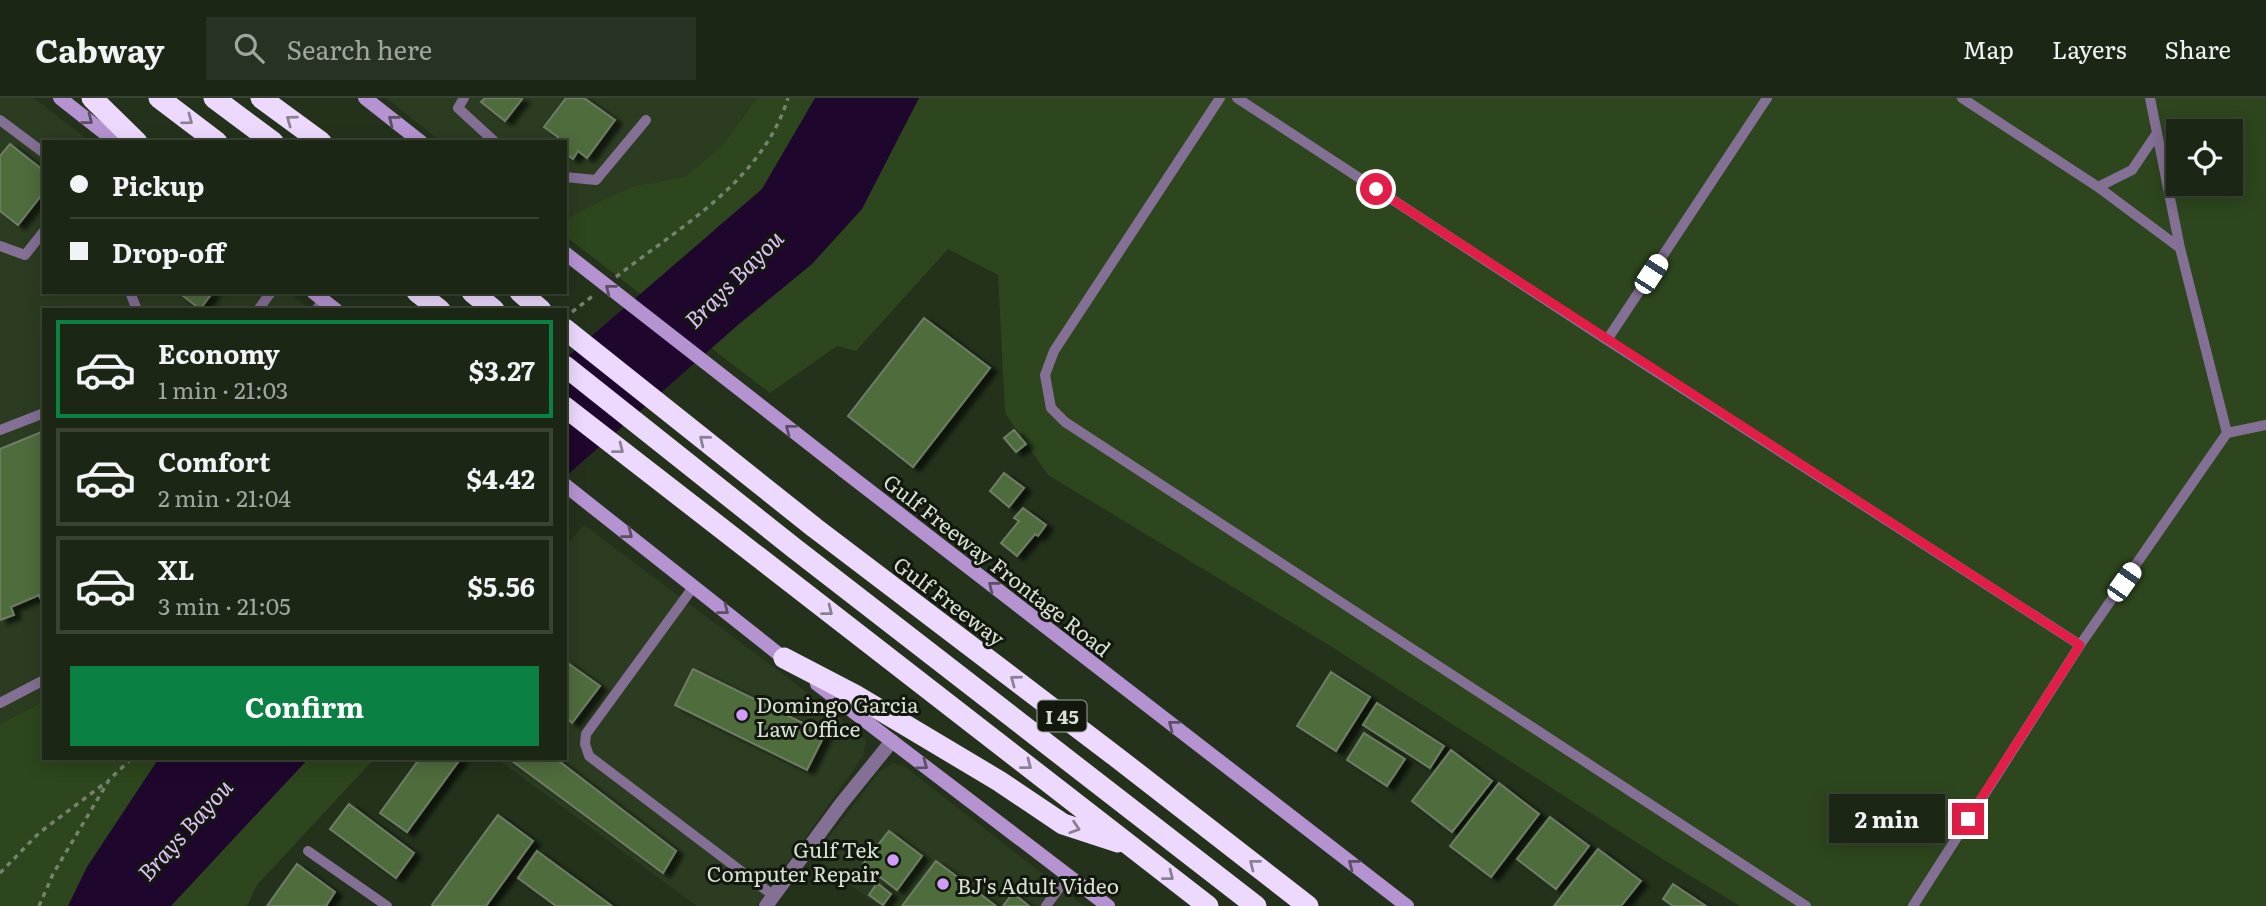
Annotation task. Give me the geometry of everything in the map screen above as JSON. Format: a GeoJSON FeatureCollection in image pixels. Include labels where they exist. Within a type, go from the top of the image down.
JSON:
{"type":"FeatureCollection","features":[{"type":"Feature","properties":{"kind":"highway"},"geometry":{"type":"LineString","coordinates":[[92,98],[135,140]]}},
{"type":"Feature","properties":{"kind":"highway"},"geometry":{"type":"LineString","coordinates":[[159,98],[214,140]]}},
{"type":"Feature","properties":{"kind":"highway"},"geometry":{"type":"LineString","coordinates":[[214,98],[270,140]]}},
{"type":"Feature","properties":{"kind":"highway"},"geometry":{"type":"LineString","coordinates":[[261,98],[318,140]]}},
{"type":"Feature","properties":{"kind":"highway"},"geometry":{"type":"LineString","coordinates":[[420,294],[437,308]]}},
{"type":"Feature","properties":{"kind":"highway"},"geometry":{"type":"LineString","coordinates":[[474,294],[492,308]]}},
{"type":"Feature","properties":{"kind":"highway"},"geometry":{"type":"LineString","coordinates":[[522,294],[539,308]]}},
{"type":"Feature","properties":{"kind":"highway","name":"Gulf Freeway"},"geometry":{"type":"LineString","coordinates":[[567,331],[815,528],[1308,906]]}},
{"type":"Feature","properties":{"kind":"highway"},"geometry":{"type":"LineString","coordinates":[[567,368],[794,548],[1256,906]]}},
{"type":"Feature","properties":{"kind":"highway"},"geometry":{"type":"LineString","coordinates":[[567,409],[1208,906]]}},
{"type":"Feature","properties":{"kind":"highway"},"geometry":{"type":"LineString","coordinates":[[784,658],[855,695],[951,752],[1063,824],[1130,846]]}},
{"type":"Feature","properties":{"kind":"main road"},"geometry":{"type":"LineString","coordinates":[[60,98],[112,140]]}},
{"type":"Feature","properties":{"kind":"main road"},"geometry":{"type":"LineString","coordinates":[[365,98],[418,140]]}},
{"type":"Feature","properties":{"kind":"main road","name":"Gulf Freeway Frontage Road"},"geometry":{"type":"LineString","coordinates":[[567,255],[1406,906]]}},
{"type":"Feature","properties":{"kind":"main road"},"geometry":{"type":"LineString","coordinates":[[567,487],[784,658],[1108,906]]}},
{"type":"Feature","properties":{"kind":"street"},"geometry":{"type":"LineString","coordinates":[[770,901],[841,804],[892,741]]}},
{"type":"Feature","properties":{"kind":"lane"},"geometry":{"type":"LineString","coordinates":[[464,98],[458,108],[493,140]]}},
{"type":"Feature","properties":{"kind":"lane"},"geometry":{"type":"LineString","coordinates":[[1220,98],[1054,351],[1045,375],[1051,408],[1065,422],[1806,906]]}},
{"type":"Feature","properties":{"kind":"lane"},"geometry":{"type":"LineString","coordinates":[[1237,98],[2080,645]]}},
{"type":"Feature","properties":{"kind":"lane"},"geometry":{"type":"LineString","coordinates":[[1607,340],[1767,98]]}},
{"type":"Feature","properties":{"kind":"lane"},"geometry":{"type":"LineString","coordinates":[[1962,98],[2098,187],[2180,247]]}},
{"type":"Feature","properties":{"kind":"lane"},"geometry":{"type":"LineString","coordinates":[[2150,98],[2180,247],[2227,433]]}},
{"type":"Feature","properties":{"kind":"lane"},"geometry":{"type":"LineString","coordinates":[[0,120],[42,152]]}},
{"type":"Feature","properties":{"kind":"lane"},"geometry":{"type":"LineString","coordinates":[[567,177],[596,180],[646,120]]}},
{"type":"Feature","properties":{"kind":"lane"},"geometry":{"type":"LineString","coordinates":[[2098,187],[2132,170],[2157,133]]}},
{"type":"Feature","properties":{"kind":"lane"},"geometry":{"type":"LineString","coordinates":[[0,246],[25,255],[42,234]]}},
{"type":"Feature","properties":{"kind":"lane"},"geometry":{"type":"LineString","coordinates":[[0,430],[42,414]]}},
{"type":"Feature","properties":{"kind":"lane"},"geometry":{"type":"LineString","coordinates":[[1913,906],[2080,645],[2227,433],[2266,425]]}},
{"type":"Feature","properties":{"kind":"lane"},"geometry":{"type":"LineString","coordinates":[[694,586],[586,734],[584,744],[589,756],[770,901]]}},
{"type":"Feature","properties":{"kind":"lane"},"geometry":{"type":"LineString","coordinates":[[0,703],[42,681]]}},
{"type":"Feature","properties":{"kind":"lane"},"geometry":{"type":"LineString","coordinates":[[309,851],[387,906]]}},
{"type":"Feature","properties":{"kind":"lane"},"geometry":{"type":"LineString","coordinates":[[1046,906],[1068,876]]}},
{"type":"Feature","properties":{"kind":"path"},"geometry":{"type":"LineString","coordinates":[[609,283],[724,194],[759,157],[783,113],[788,98]]}},
{"type":"Feature","properties":{"kind":"path"},"geometry":{"type":"LineString","coordinates":[[567,316],[598,292]]}},
{"type":"Feature","properties":{"kind":"path"},"geometry":{"type":"LineString","coordinates":[[0,873],[39,833],[109,780],[130,760]]}},
{"type":"Feature","properties":{"kind":"path"},"geometry":{"type":"LineString","coordinates":[[39,906],[53,874],[109,780]]}},
{"type":"Feature","properties":{"kind":"shaded area"},"geometry":{"type":"Polygon","coordinates":[[[0,98],[34,98],[88,140],[42,140],[42,294],[291,294],[309,308],[42,308],[42,702],[0,724],[0,98]]]}},
{"type":"Feature","properties":{"kind":"shaded area"},"geometry":{"type":"Polygon","coordinates":[[[386,98],[757,98],[723,145],[684,177],[634,186],[567,219],[567,140],[439,140],[386,98]]]}},
{"type":"Feature","properties":{"kind":"shaded area"},"geometry":{"type":"Polygon","coordinates":[[[757,98],[2266,98],[2266,906],[1740,906],[1332,647],[1048,475],[1005,413],[998,275],[948,249],[856,351],[837,346],[770,393],[567,238],[567,219],[634,186],[684,177],[723,145],[757,98]]]}},
{"type":"Feature","properties":{"kind":"shaded area"},"geometry":{"type":"Polygon","coordinates":[[[584,525],[788,678],[866,741],[863,756],[757,906],[697,906],[499,760],[567,760],[567,545],[584,525]]]}},
{"type":"Feature","properties":{"kind":"shaded area"},"geometry":{"type":"Polygon","coordinates":[[[42,702],[42,760],[373,760],[257,885],[247,906],[0,906],[0,724],[42,702]]]}},
{"type":"Feature","properties":{"kind":"shaded area"},"geometry":{"type":"Polygon","coordinates":[[[893,763],[904,766],[1084,906],[879,906],[813,857],[880,771],[893,763]]]}},
{"type":"Feature","properties":{"kind":"water","name":"Brays Bayou"},"geometry":{"type":"Polygon","coordinates":[[[815,98],[919,98],[862,209],[812,264],[739,324],[567,475],[567,357],[762,189],[815,98]]]}},
{"type":"Feature","properties":{"kind":"water","name":"Brays Bayou"},"geometry":{"type":"Polygon","coordinates":[[[158,760],[307,760],[171,906],[68,906],[87,867],[158,760]]]}},
{"type":"Feature","properties":{"kind":"building"},"geometry":{"type":"Polygon","coordinates":[[[485,98],[522,99],[505,121],[481,102],[485,98]]]}},
{"type":"Feature","properties":{"kind":"building"},"geometry":{"type":"Polygon","coordinates":[[[566,98],[584,98],[615,120],[587,158],[578,151],[573,159],[567,154],[567,140],[556,140],[558,137],[544,127],[566,98]]]}},
{"type":"Feature","properties":{"kind":"building"},"geometry":{"type":"Polygon","coordinates":[[[10,144],[42,169],[42,195],[18,225],[0,211],[0,156],[10,144]]]}},
{"type":"Feature","properties":{"kind":"building"},"geometry":{"type":"Polygon","coordinates":[[[181,294],[211,294],[199,308],[181,294]]]}},
{"type":"Feature","properties":{"kind":"building"},"geometry":{"type":"Polygon","coordinates":[[[924,318],[990,368],[913,467],[848,416],[924,318]]]}},
{"type":"Feature","properties":{"kind":"building"},"geometry":{"type":"Polygon","coordinates":[[[1014,430],[1026,444],[1016,452],[1004,438],[1014,430]]]}},
{"type":"Feature","properties":{"kind":"building"},"geometry":{"type":"Polygon","coordinates":[[[42,432],[42,602],[39,595],[11,607],[14,615],[0,620],[0,449],[42,432]]]}},
{"type":"Feature","properties":{"kind":"building"},"geometry":{"type":"Polygon","coordinates":[[[1004,473],[1024,488],[1009,507],[990,491],[1004,473]]]}},
{"type":"Feature","properties":{"kind":"building"},"geometry":{"type":"Polygon","coordinates":[[[1023,508],[1046,525],[1017,556],[1001,543],[1019,521],[1014,518],[1023,508]]]}},
{"type":"Feature","properties":{"kind":"building"},"geometry":{"type":"Polygon","coordinates":[[[567,662],[600,686],[572,723],[567,718],[567,662]]]}},
{"type":"Feature","properties":{"kind":"building"},"geometry":{"type":"Polygon","coordinates":[[[693,669],[825,734],[807,770],[675,705],[693,669]]]}},
{"type":"Feature","properties":{"kind":"building"},"geometry":{"type":"Polygon","coordinates":[[[1331,672],[1370,697],[1336,751],[1297,726],[1331,672]]]}},
{"type":"Feature","properties":{"kind":"building"},"geometry":{"type":"Polygon","coordinates":[[[1377,703],[1444,746],[1430,768],[1363,725],[1377,703]]]}},
{"type":"Feature","properties":{"kind":"building"},"geometry":{"type":"Polygon","coordinates":[[[1364,733],[1405,759],[1387,786],[1347,760],[1364,733]]]}},
{"type":"Feature","properties":{"kind":"building"},"geometry":{"type":"Polygon","coordinates":[[[1451,750],[1492,781],[1452,832],[1412,801],[1451,750]]]}},
{"type":"Feature","properties":{"kind":"building"},"geometry":{"type":"Polygon","coordinates":[[[419,760],[460,760],[407,832],[380,813],[419,760]]]}},
{"type":"Feature","properties":{"kind":"building"},"geometry":{"type":"Polygon","coordinates":[[[511,760],[558,760],[676,851],[663,873],[511,760]]]}},
{"type":"Feature","properties":{"kind":"building"},"geometry":{"type":"Polygon","coordinates":[[[1499,783],[1539,814],[1491,877],[1450,846],[1499,783]]]}},
{"type":"Feature","properties":{"kind":"building"},"geometry":{"type":"Polygon","coordinates":[[[349,804],[414,853],[396,878],[330,829],[349,804]]]}},
{"type":"Feature","properties":{"kind":"building"},"geometry":{"type":"Polygon","coordinates":[[[498,815],[533,841],[486,906],[432,905],[498,815]]]}},
{"type":"Feature","properties":{"kind":"building"},"geometry":{"type":"Polygon","coordinates":[[[1550,817],[1589,846],[1556,889],[1517,859],[1550,817]]]}},
{"type":"Feature","properties":{"kind":"building","name":"Gulf Tek Computer Repair"},"geometry":{"type":"Polygon","coordinates":[[[889,831],[922,856],[897,890],[863,864],[889,831]]]}},
{"type":"Feature","properties":{"kind":"building"},"geometry":{"type":"Polygon","coordinates":[[[1598,849],[1641,881],[1621,906],[1554,906],[1598,849]]]}},
{"type":"Feature","properties":{"kind":"building"},"geometry":{"type":"Polygon","coordinates":[[[537,851],[612,906],[556,906],[518,878],[537,851]]]}},
{"type":"Feature","properties":{"kind":"building","name":"BJ's Adult Video"},"geometry":{"type":"Polygon","coordinates":[[[936,861],[996,906],[902,906],[936,861]]]}},
{"type":"Feature","properties":{"kind":"building"},"geometry":{"type":"Polygon","coordinates":[[[297,864],[335,892],[326,906],[267,906],[297,864]]]}},
{"type":"Feature","properties":{"kind":"building"},"geometry":{"type":"Polygon","coordinates":[[[877,883],[891,894],[883,905],[869,895],[877,883]]]}},
{"type":"Feature","properties":{"kind":"building"},"geometry":{"type":"Polygon","coordinates":[[[1673,884],[1706,906],[1673,906],[1663,899],[1673,884]]]}},
{"type":"Feature","properties":{"kind":"building"},"geometry":{"type":"Polygon","coordinates":[[[1013,893],[1029,906],[1003,906],[1013,893]]]}},
{"type":"Feature","properties":{"kind":"place","name":"Domingo Garcia Law Office"},"geometry":{"type":"Point","coordinates":[742,715]}},
{"type":"Feature","properties":{"kind":"place","name":"Gulf Tek Computer Repair"},"geometry":{"type":"Point","coordinates":[893,860]}},
{"type":"Feature","properties":{"kind":"place","name":"BJ's Adult Video"},"geometry":{"type":"Point","coordinates":[943,884]}},
{"type":"Feature","properties":{"kind":"route"},"geometry":{"type":"LineString","coordinates":[[1376,189],[2080,645],[1968,819]]}}]}
